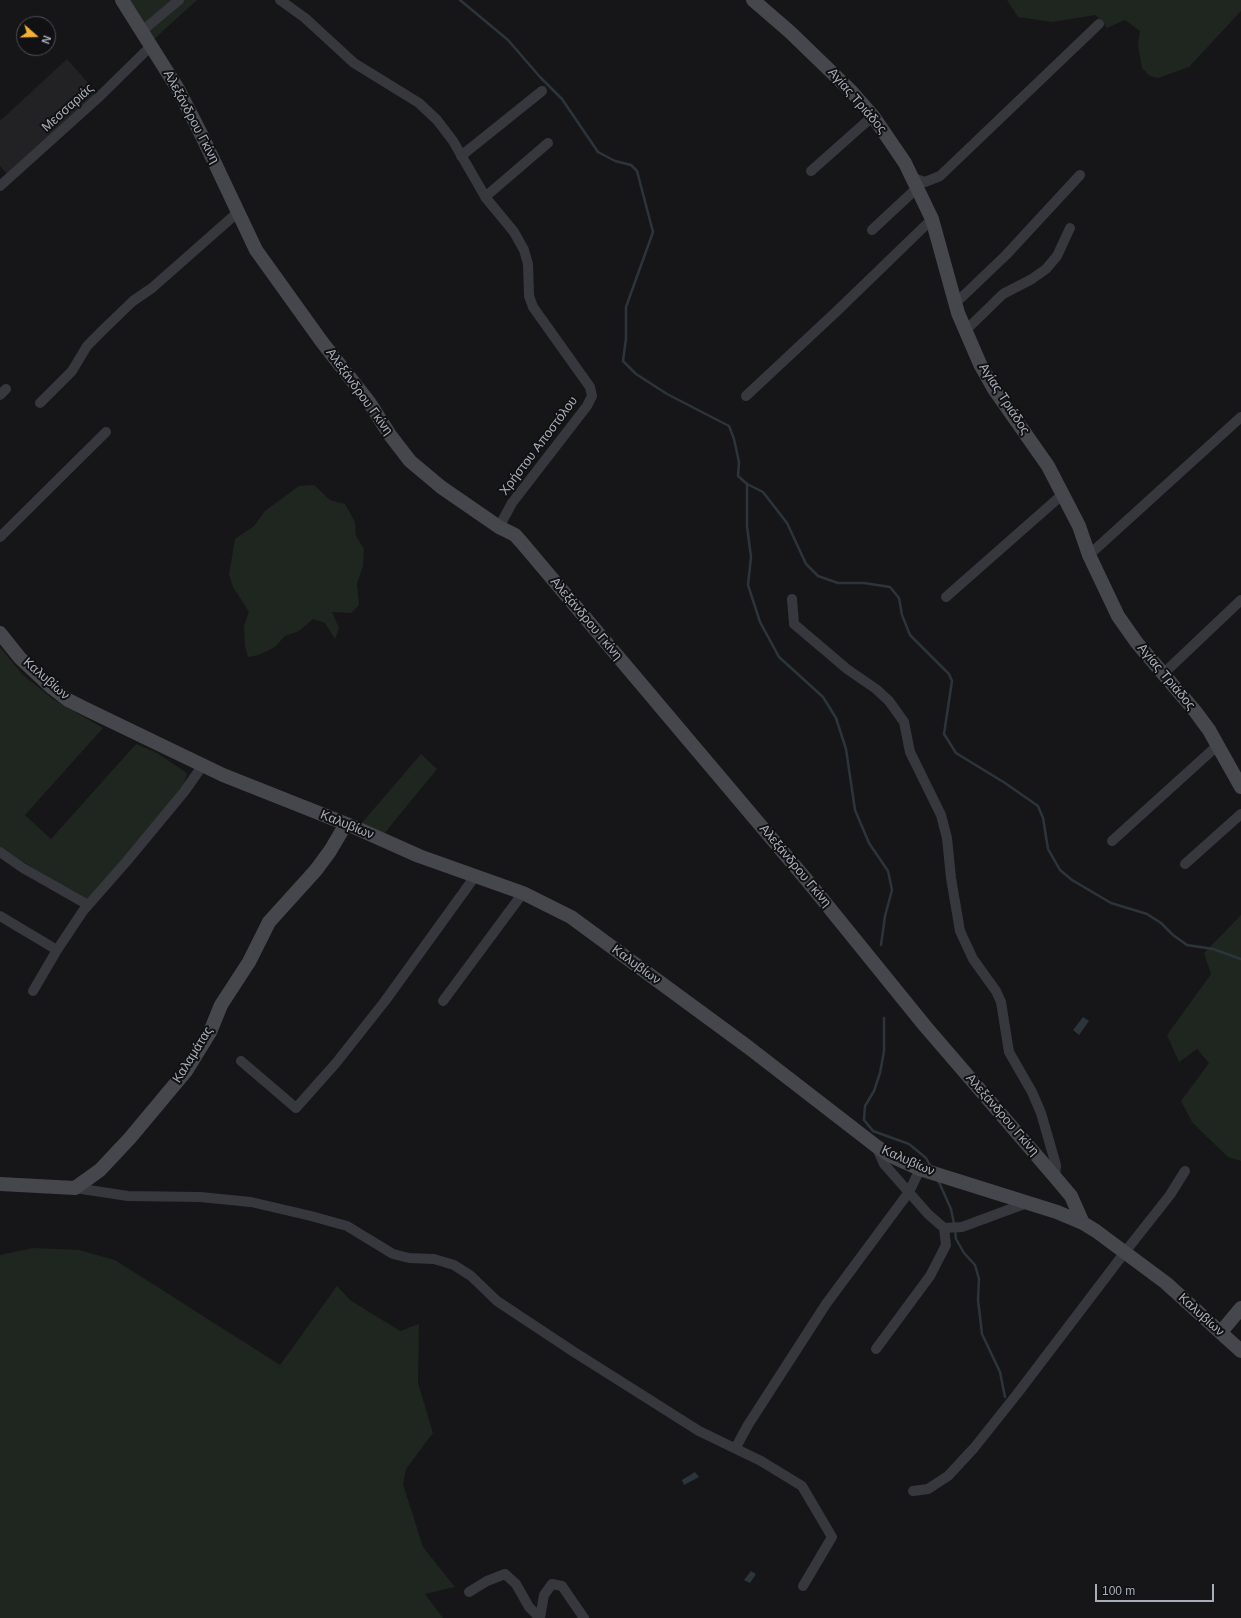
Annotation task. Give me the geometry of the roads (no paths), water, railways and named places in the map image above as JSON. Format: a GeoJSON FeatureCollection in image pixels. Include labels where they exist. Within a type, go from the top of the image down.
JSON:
{"type":"FeatureCollection","features":[{"type":"Feature","properties":{"kind":"street","name":"Αλεξάνδρου Γκίνη"},"geometry":{"type":"LineString","coordinates":[[122,0],[178,89],[256,250],[281,287],[369,402],[390,435],[412,464],[441,487],[499,527],[515,535],[523,544],[805,878],[925,1026],[1071,1196],[1083,1223]]}},
{"type":"Feature","properties":{"kind":"street"},"geometry":{"type":"LineString","coordinates":[[142,31],[179,0]]}},
{"type":"Feature","properties":{"kind":"street","name":"Χρήστου Αποστόλου"},"geometry":{"type":"LineString","coordinates":[[280,0],[306,18],[354,63],[419,103],[437,120],[453,141],[485,197],[514,232],[524,250],[528,264],[529,296],[533,307],[590,387],[592,396],[587,406],[512,503],[499,527]]}},
{"type":"Feature","properties":{"kind":"street","name":"Αγίας Τριάδος"},"geometry":{"type":"LineString","coordinates":[[753,0],[851,90],[873,116],[890,140],[915,183],[932,219],[955,301],[965,331],[980,364],[994,388],[1048,466],[1079,526],[1089,555],[1124,626],[1195,711],[1218,745],[1241,787]]}},
{"type":"Feature","properties":{"kind":"street"},"geometry":{"type":"LineString","coordinates":[[872,230],[915,183],[925,182],[940,176],[1099,24]]}},
{"type":"Feature","properties":{"kind":"street","name":"Μεσσαριάς"},"geometry":{"type":"LineString","coordinates":[[0,186],[100,96],[151,46]]}},
{"type":"Feature","properties":{"kind":"street"},"geometry":{"type":"LineString","coordinates":[[461,156],[542,91]]}},
{"type":"Feature","properties":{"kind":"street"},"geometry":{"type":"LineString","coordinates":[[811,171],[873,116]]}},
{"type":"Feature","properties":{"kind":"street"},"geometry":{"type":"LineString","coordinates":[[485,197],[548,144]]}},
{"type":"Feature","properties":{"kind":"street"},"geometry":{"type":"LineString","coordinates":[[955,301],[961,298],[1006,255],[1080,175]]}},
{"type":"Feature","properties":{"kind":"street"},"geometry":{"type":"LineString","coordinates":[[40,403],[72,371],[87,346],[107,326],[133,301],[157,283],[237,213]]}},
{"type":"Feature","properties":{"kind":"street"},"geometry":{"type":"LineString","coordinates":[[746,396],[932,219]]}},
{"type":"Feature","properties":{"kind":"street"},"geometry":{"type":"LineString","coordinates":[[965,331],[1003,294],[1032,279],[1046,269],[1059,252],[1070,228]]}},
{"type":"Feature","properties":{"kind":"street"},"geometry":{"type":"LineString","coordinates":[[1089,555],[1241,417]]}},
{"type":"Feature","properties":{"kind":"street"},"geometry":{"type":"LineString","coordinates":[[0,537],[106,432]]}},
{"type":"Feature","properties":{"kind":"street"},"geometry":{"type":"LineString","coordinates":[[946,597],[1063,494]]}},
{"type":"Feature","properties":{"kind":"street"},"geometry":{"type":"LineString","coordinates":[[792,599],[794,624],[847,669],[876,689],[889,701],[904,722],[910,752],[941,815],[947,838],[951,878],[960,931],[973,959],[996,991],[1001,1002],[1009,1052],[1029,1086],[1041,1113],[1056,1164],[1055,1177]]}},
{"type":"Feature","properties":{"kind":"street"},"geometry":{"type":"LineString","coordinates":[[1163,674],[1241,600]]}},
{"type":"Feature","properties":{"kind":"street","name":"Καλυβίων"},"geometry":{"type":"LineString","coordinates":[[0,633],[20,658],[51,687],[68,700],[203,765],[419,856],[476,875],[523,893],[571,917],[748,1047],[889,1155],[924,1170],[1057,1212],[1083,1223],[1166,1283],[1241,1349]]}},
{"type":"Feature","properties":{"kind":"street"},"geometry":{"type":"LineString","coordinates":[[1112,841],[1218,745]]}},
{"type":"Feature","properties":{"kind":"street"},"geometry":{"type":"LineString","coordinates":[[33,991],[57,950],[88,905],[184,792],[203,765]]}},
{"type":"Feature","properties":{"kind":"street"},"geometry":{"type":"LineString","coordinates":[[1185,864],[1241,814]]}},
{"type":"Feature","properties":{"kind":"street","name":"Καλαμάτας"},"geometry":{"type":"LineString","coordinates":[[75,1188],[100,1170],[130,1138],[186,1071],[210,1032],[221,1006],[249,962],[269,922],[316,870],[346,824]]}},
{"type":"Feature","properties":{"kind":"street"},"geometry":{"type":"LineString","coordinates":[[0,852],[23,868],[88,905]]}},
{"type":"Feature","properties":{"kind":"street"},"geometry":{"type":"LineString","coordinates":[[241,1061],[296,1108],[336,1063],[385,1001],[476,875]]}},
{"type":"Feature","properties":{"kind":"street"},"geometry":{"type":"LineString","coordinates":[[443,1001],[523,893]]}},
{"type":"Feature","properties":{"kind":"street"},"geometry":{"type":"LineString","coordinates":[[0,916],[57,950]]}},
{"type":"Feature","properties":{"kind":"street"},"geometry":{"type":"LineString","coordinates":[[876,1146],[884,1164],[909,1192],[947,1229],[946,1244],[942,1255],[930,1276],[876,1349]]}},
{"type":"Feature","properties":{"kind":"street"},"geometry":{"type":"LineString","coordinates":[[736,1447],[748,1425],[826,1304],[924,1170]]}},
{"type":"Feature","properties":{"kind":"street"},"geometry":{"type":"LineString","coordinates":[[913,1491],[928,1489],[948,1476],[974,1448],[1170,1195],[1185,1171]]}},
{"type":"Feature","properties":{"kind":"street"},"geometry":{"type":"LineString","coordinates":[[0,1184],[75,1188],[128,1196],[200,1197],[251,1202],[347,1226],[393,1254],[409,1258],[434,1259],[454,1265],[471,1276],[498,1300],[574,1352],[699,1431],[736,1447],[802,1486],[832,1537],[803,1586]]}},
{"type":"Feature","properties":{"kind":"street"},"geometry":{"type":"LineString","coordinates":[[947,1229],[962,1227],[1027,1203]]}},
{"type":"Feature","properties":{"kind":"street"},"geometry":{"type":"LineString","coordinates":[[1221,1332],[1241,1308]]}},
{"type":"Feature","properties":{"kind":"street"},"geometry":{"type":"LineString","coordinates":[[469,1592],[487,1581],[505,1574],[516,1584],[529,1607],[540,1618],[544,1595],[552,1584],[562,1586],[584,1618]]}},
{"type":"Feature","properties":{"kind":"waterway"},"geometry":{"type":"LineString","coordinates":[[460,0],[508,40],[540,77],[562,99],[598,152],[615,161],[631,165],[637,171],[653,232],[626,307],[626,339],[623,361],[636,374],[667,394],[729,426],[734,439],[739,462],[738,476],[747,484],[763,492],[787,523],[806,564],[818,576],[838,583],[864,583],[890,587],[899,598],[902,615],[910,635],[949,674],[952,681],[944,734],[956,753],[1005,783],[1038,806],[1043,818],[1048,849],[1060,870],[1072,880],[1111,903],[1147,914],[1161,923],[1173,935],[1187,945],[1213,949],[1241,959]]}},
{"type":"Feature","properties":{"kind":"waterway"},"geometry":{"type":"LineString","coordinates":[[747,484],[747,526],[751,557],[748,585],[760,622],[779,657],[823,697],[836,718],[846,749],[855,810],[869,843],[888,871],[892,890],[885,916],[881,945]]}},
{"type":"Feature","properties":{"kind":"waterway"},"geometry":{"type":"LineString","coordinates":[[884,1018],[884,1051],[880,1073],[874,1091],[865,1106],[864,1120],[873,1131],[909,1144],[926,1158],[931,1167]]}},
{"type":"Feature","properties":{"kind":"waterway"},"geometry":{"type":"LineString","coordinates":[[938,1180],[951,1209],[954,1224]]}},
{"type":"Feature","properties":{"kind":"waterway"},"geometry":{"type":"LineString","coordinates":[[955,1229],[956,1239],[964,1253],[975,1265],[979,1279],[978,1300],[982,1334],[1000,1372],[1005,1397]]}}]}
